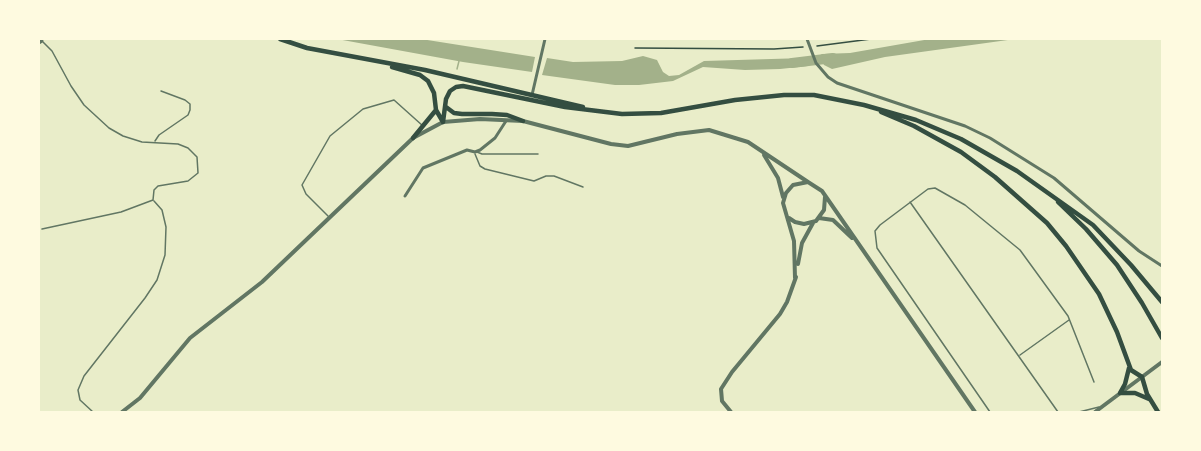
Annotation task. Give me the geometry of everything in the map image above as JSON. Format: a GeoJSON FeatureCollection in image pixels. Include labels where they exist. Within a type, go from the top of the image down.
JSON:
{"type":"FeatureCollection","features":[{"type":"Feature","properties":{"kind":"main road"},"geometry":{"type":"LineString","coordinates":[[280,39],[307,48],[425,70],[606,112]]}},
{"type":"Feature","properties":{"kind":"main road"},"geometry":{"type":"LineString","coordinates":[[360,58],[407,70],[424,78],[434,93],[436,110],[443,122]]}},
{"type":"Feature","properties":{"kind":"main road"},"geometry":{"type":"LineString","coordinates":[[443,122],[446,99],[450,91],[463,86],[554,105],[636,114],[661,113],[735,100],[783,95],[814,95],[864,105],[916,120],[961,139],[1004,162],[1093,225],[1121,253],[1162,302]]}},
{"type":"Feature","properties":{"kind":"main road"},"geometry":{"type":"LineString","coordinates":[[864,105],[914,126],[961,152],[995,177],[1047,223],[1099,294],[1129,365],[1134,374],[1142,377],[1150,399],[1158,412]]}},
{"type":"Feature","properties":{"kind":"main road"},"geometry":{"type":"LineString","coordinates":[[446,107],[454,113],[492,114],[524,121]]}},
{"type":"Feature","properties":{"kind":"main road"},"geometry":{"type":"LineString","coordinates":[[413,138],[436,110]]}},
{"type":"Feature","properties":{"kind":"main road"},"geometry":{"type":"LineString","coordinates":[[1045,190],[1103,247],[1131,284],[1162,338]]}},
{"type":"Feature","properties":{"kind":"main road"},"geometry":{"type":"LineString","coordinates":[[1129,365],[1127,379],[1120,393],[1135,393],[1150,399]]}},
{"type":"Feature","properties":{"kind":"street"},"geometry":{"type":"LineString","coordinates":[[532,95],[546,39]]}},
{"type":"Feature","properties":{"kind":"street"},"geometry":{"type":"LineString","coordinates":[[807,39],[812,56],[821,70],[837,83],[911,107],[990,138],[1054,178],[1139,251],[1162,266]]}},
{"type":"Feature","properties":{"kind":"street"},"geometry":{"type":"LineString","coordinates":[[405,196],[423,168],[461,152],[467,150],[475,152],[488,145],[507,119]]}},
{"type":"Feature","properties":{"kind":"street"},"geometry":{"type":"LineString","coordinates":[[123,412],[140,399],[190,338],[262,282],[413,138],[443,122],[507,119],[628,146],[677,134],[709,130],[748,142],[822,191],[975,412]]}},
{"type":"Feature","properties":{"kind":"street"},"geometry":{"type":"LineString","coordinates":[[762,152],[774,168],[784,198],[783,208],[788,217],[794,241],[795,278]]}},
{"type":"Feature","properties":{"kind":"street"},"geometry":{"type":"LineString","coordinates":[[784,198],[793,185],[808,182]]}},
{"type":"Feature","properties":{"kind":"street"},"geometry":{"type":"LineString","coordinates":[[731,412],[722,401],[721,389],[732,372],[780,314],[795,278],[802,243],[825,205],[822,191]]}},
{"type":"Feature","properties":{"kind":"street"},"geometry":{"type":"LineString","coordinates":[[788,217],[799,224],[813,223]]}},
{"type":"Feature","properties":{"kind":"street"},"geometry":{"type":"LineString","coordinates":[[819,218],[837,222],[857,243]]}},
{"type":"Feature","properties":{"kind":"street"},"geometry":{"type":"LineString","coordinates":[[1095,412],[1162,362]]}},
{"type":"Feature","properties":{"kind":"lane"},"geometry":{"type":"LineString","coordinates":[[41,41],[52,51],[84,105],[109,128],[123,136],[142,142],[178,144],[188,148],[197,157],[198,173],[188,181],[158,186],[154,190],[153,200],[162,210],[166,227],[165,255],[157,280],[145,298],[84,376],[78,390],[80,400],[93,412]]}},
{"type":"Feature","properties":{"kind":"lane"},"geometry":{"type":"LineString","coordinates":[[154,143],[159,135],[185,117],[190,110],[190,104],[185,99],[161,91]]}},
{"type":"Feature","properties":{"kind":"lane"},"geometry":{"type":"LineString","coordinates":[[330,218],[306,194],[302,185],[330,136],[363,109],[394,100],[423,126]]}},
{"type":"Feature","properties":{"kind":"lane"},"geometry":{"type":"LineString","coordinates":[[475,152],[538,154]]}},
{"type":"Feature","properties":{"kind":"lane"},"geometry":{"type":"LineString","coordinates":[[475,152],[480,166],[485,169],[534,181],[546,176],[554,176],[583,187]]}},
{"type":"Feature","properties":{"kind":"lane"},"geometry":{"type":"LineString","coordinates":[[990,412],[877,248],[875,231],[921,192],[935,188],[965,205],[1020,250],[1070,319],[1094,382]]}},
{"type":"Feature","properties":{"kind":"lane"},"geometry":{"type":"LineString","coordinates":[[42,229],[104,217],[153,200]]}},
{"type":"Feature","properties":{"kind":"lane"},"geometry":{"type":"LineString","coordinates":[[910,202],[1058,412]]}},
{"type":"Feature","properties":{"kind":"lane"},"geometry":{"type":"LineString","coordinates":[[1018,356],[1070,319]]}},
{"type":"Feature","properties":{"kind":"lane"},"geometry":{"type":"LineString","coordinates":[[1079,412],[1103,406]]}},
{"type":"Feature","properties":{"kind":"path"},"geometry":{"type":"LineString","coordinates":[[817,46],[871,39]]}},
{"type":"Feature","properties":{"kind":"path"},"geometry":{"type":"LineString","coordinates":[[635,48],[774,49],[803,47]]}},
{"type":"Feature","properties":{"kind":"shaded area"},"geometry":{"type":"Polygon","coordinates":[[[337,39],[421,39],[535,57],[532,72],[337,39]]]}},
{"type":"Feature","properties":{"kind":"shaded area"},"geometry":{"type":"Polygon","coordinates":[[[930,39],[1015,39],[885,57],[832,69],[824,65],[819,56],[850,53],[930,39]]]}},
{"type":"Feature","properties":{"kind":"shaded area"},"geometry":{"type":"Polygon","coordinates":[[[643,56],[657,60],[663,72],[669,76],[679,75],[704,61],[805,58],[808,66],[745,70],[703,67],[673,81],[639,85],[615,85],[542,75],[547,58],[573,62],[622,61],[643,56]]]}},
{"type":"Feature","properties":{"kind":"waterway"},"geometry":{"type":"LineString","coordinates":[[792,63],[833,58]]}},
{"type":"Feature","properties":{"kind":"waterway"},"geometry":{"type":"LineString","coordinates":[[457,69],[459,61]]}}]}
